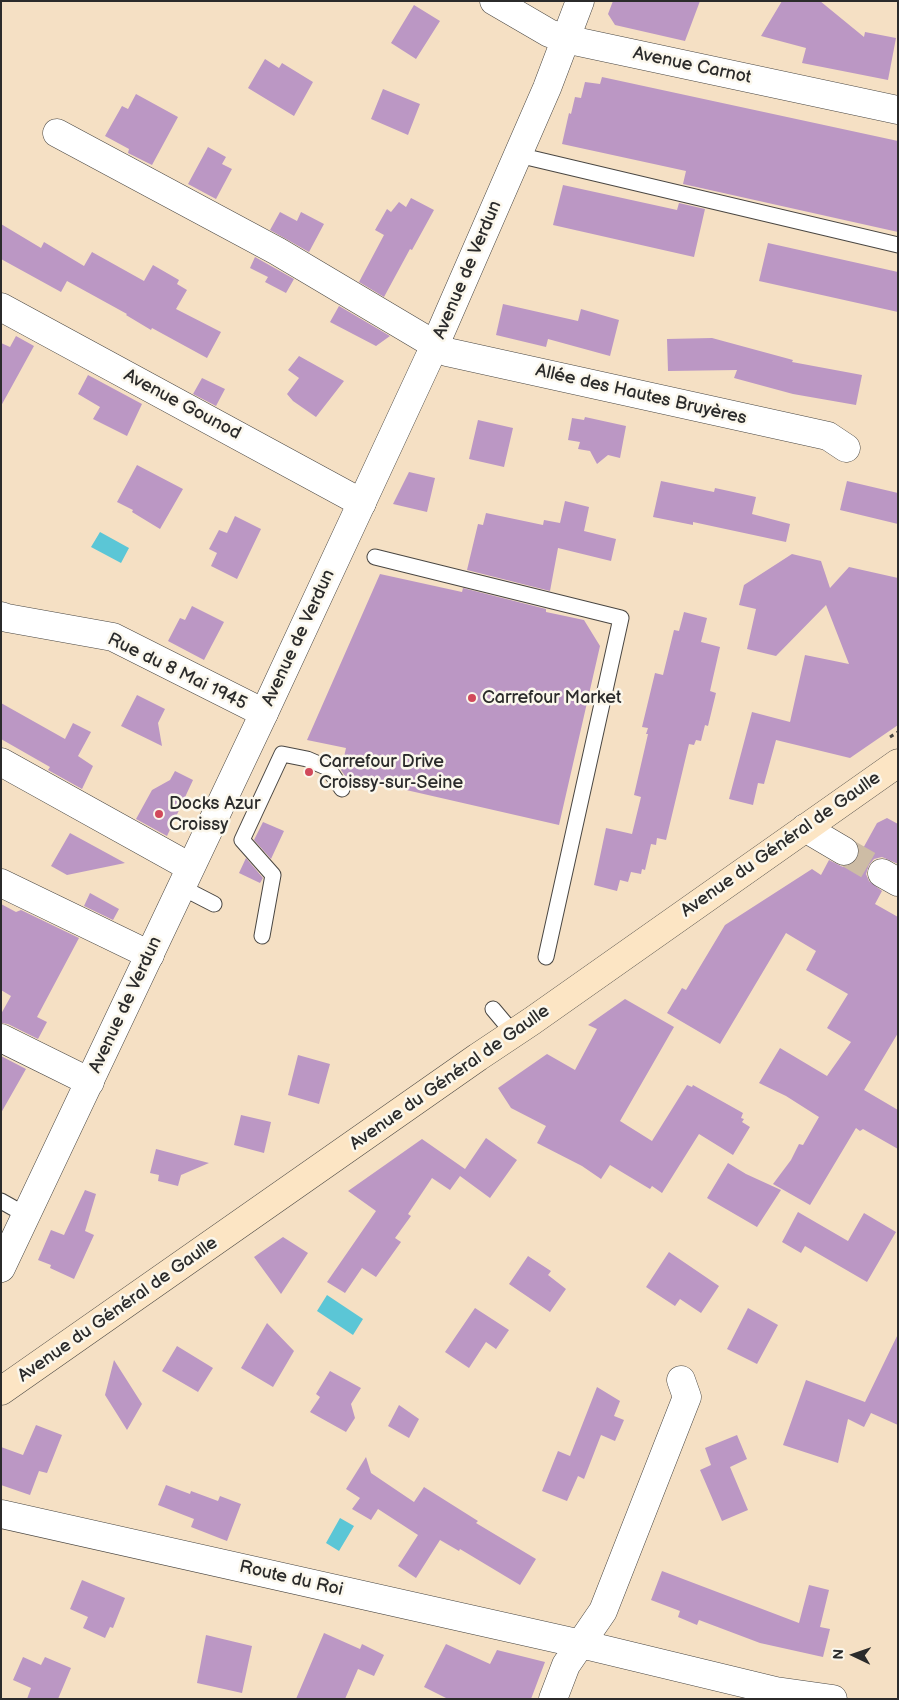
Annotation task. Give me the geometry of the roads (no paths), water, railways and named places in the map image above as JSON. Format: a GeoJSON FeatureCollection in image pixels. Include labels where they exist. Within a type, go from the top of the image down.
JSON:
{"type":"FeatureCollection","features":[{"type":"Feature","properties":{"kind":"main road","name":"Avenue du Général de Gaulle"},"geometry":{"type":"LineString","coordinates":[[1,1392],[898,763]]}},
{"type":"Feature","properties":{"kind":"street","name":"Avenue Carnot"},"geometry":{"type":"LineString","coordinates":[[494,1],[549,33],[565,39],[898,110]]}},
{"type":"Feature","properties":{"kind":"street","name":"Avenue de Verdun"},"geometry":{"type":"LineString","coordinates":[[1,1268],[264,713],[436,344],[547,88],[580,1]]}},
{"type":"Feature","properties":{"kind":"street","name":"Allée des Hautes Bruyères"},"geometry":{"type":"LineString","coordinates":[[57,133],[277,250],[447,352],[828,436],[846,448]]}},
{"type":"Feature","properties":{"kind":"street","name":"Avenue Gounod"},"geometry":{"type":"LineString","coordinates":[[1,307],[362,503]]}},
{"type":"Feature","properties":{"kind":"street","name":"Rue du 8 Mai 1945"},"geometry":{"type":"LineString","coordinates":[[1,616],[113,637],[264,713]]}},
{"type":"Feature","properties":{"kind":"street"},"geometry":{"type":"LineString","coordinates":[[1,762],[185,877]]}},
{"type":"Feature","properties":{"kind":"street"},"geometry":{"type":"LineString","coordinates":[[805,828],[844,851]]}},
{"type":"Feature","properties":{"kind":"street"},"geometry":{"type":"LineString","coordinates":[[1,883],[150,955]]}},
{"type":"Feature","properties":{"kind":"street"},"geometry":{"type":"LineString","coordinates":[[1,1038],[90,1082]]}},
{"type":"Feature","properties":{"kind":"street"},"geometry":{"type":"LineString","coordinates":[[553,1699],[566,1665],[604,1611],[687,1397],[681,1380]]}},
{"type":"Feature","properties":{"kind":"street","name":"Route du Roi"},"geometry":{"type":"LineString","coordinates":[[1,1514],[581,1644],[776,1691],[833,1699]]}},
{"type":"Feature","properties":{"kind":"lane"},"geometry":{"type":"LineString","coordinates":[[518,155],[898,245]]}},
{"type":"Feature","properties":{"kind":"lane"},"geometry":{"type":"LineString","coordinates":[[376,557],[621,618],[546,957]]}},
{"type":"Feature","properties":{"kind":"lane"},"geometry":{"type":"LineString","coordinates":[[262,936],[273,875],[242,840],[282,754],[307,759],[328,768],[342,789]]}},
{"type":"Feature","properties":{"kind":"lane"},"geometry":{"type":"LineString","coordinates":[[185,877],[214,904]]}},
{"type":"Feature","properties":{"kind":"lane"},"geometry":{"type":"LineString","coordinates":[[493,1009],[514,1034]]}},
{"type":"Feature","properties":{"kind":"lane"},"geometry":{"type":"LineString","coordinates":[[1,1201],[26,1215]]}},
{"type":"Feature","properties":{"kind":"water"},"geometry":{"type":"Polygon","coordinates":[[[100,532],[129,548],[121,563],[91,547],[100,532]]]}},
{"type":"Feature","properties":{"kind":"water"},"geometry":{"type":"Polygon","coordinates":[[[327,1295],[363,1319],[353,1335],[317,1311],[327,1295]]]}},
{"type":"Feature","properties":{"kind":"water"},"geometry":{"type":"Polygon","coordinates":[[[340,1518],[354,1526],[339,1551],[326,1543],[340,1518]]]}},
{"type":"Feature","properties":{"kind":"tunnel"},"geometry":{"type":"LineString","coordinates":[[844,851],[882,873]]}},
{"type":"Feature","properties":{"kind":"place","name":"Carrefour Market"},"geometry":{"type":"Point","coordinates":[472,698]}},
{"type":"Feature","properties":{"kind":"place","name":"Carrefour Drive Croissy-sur-Seine"},"geometry":{"type":"Point","coordinates":[309,772]}},
{"type":"Feature","properties":{"kind":"place","name":"Docks Azur Croissy"},"geometry":{"type":"Point","coordinates":[159,814]}}]}
